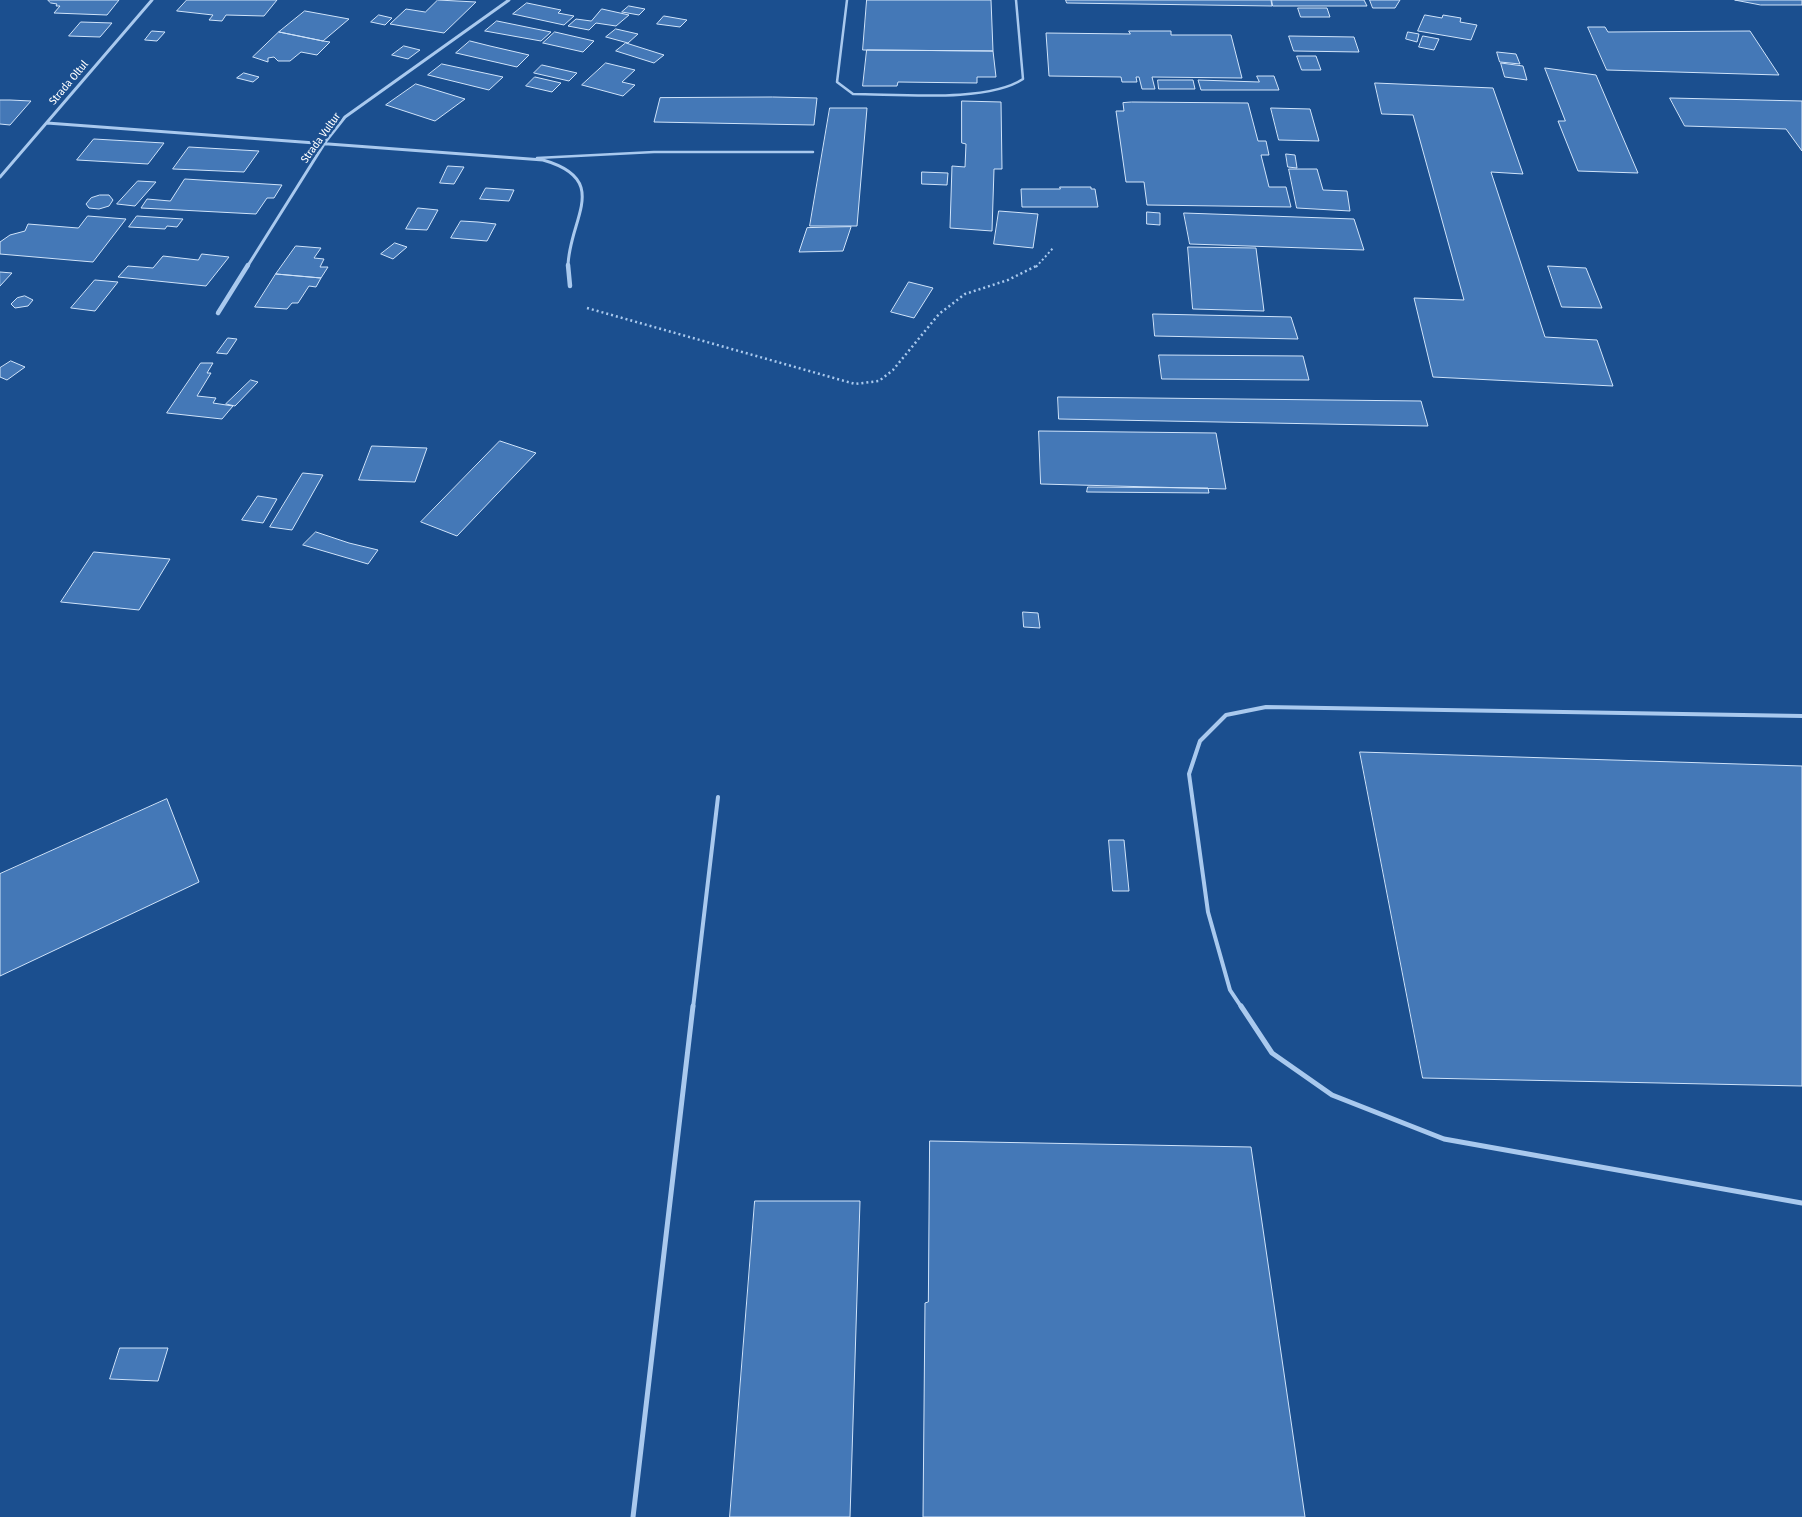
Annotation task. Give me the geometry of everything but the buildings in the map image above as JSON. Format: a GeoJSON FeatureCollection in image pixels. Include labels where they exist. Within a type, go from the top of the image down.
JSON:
{"type":"FeatureCollection","features":[{"type":"Feature","properties":{"kind":"street","name":"Strada Oltul"},"geometry":{"type":"LineString","coordinates":[[0,177],[152,0]]}},
{"type":"Feature","properties":{"kind":"street","name":"Strada Vultur"},"geometry":{"type":"LineString","coordinates":[[218,313],[326,141],[345,117],[509,0]]}},
{"type":"Feature","properties":{"kind":"street"},"geometry":{"type":"LineString","coordinates":[[47,123],[326,141],[538,158],[556,163],[573,173],[583,185],[584,198],[569,254],[570,286]]}},
{"type":"Feature","properties":{"kind":"lane"},"geometry":{"type":"LineString","coordinates":[[847,0],[837,82],[853,94],[978,94],[998,92],[1012,87],[1023,80],[1016,0]]}},
{"type":"Feature","properties":{"kind":"lane"},"geometry":{"type":"LineString","coordinates":[[538,158],[654,152],[812,152]]}},
{"type":"Feature","properties":{"kind":"lane"},"geometry":{"type":"LineString","coordinates":[[1802,716],[1266,707],[1226,715],[1200,742],[1189,774],[1208,912],[1230,990],[1272,1054],[1332,1095],[1444,1139],[1802,1203]]}},
{"type":"Feature","properties":{"kind":"lane"},"geometry":{"type":"LineString","coordinates":[[633,1517],[718,797]]}},
{"type":"Feature","properties":{"kind":"path"},"geometry":{"type":"LineString","coordinates":[[570,286],[582,306],[855,384],[879,381],[893,370],[939,314],[965,294],[1008,280],[1040,265],[1054,247]]}}]}
